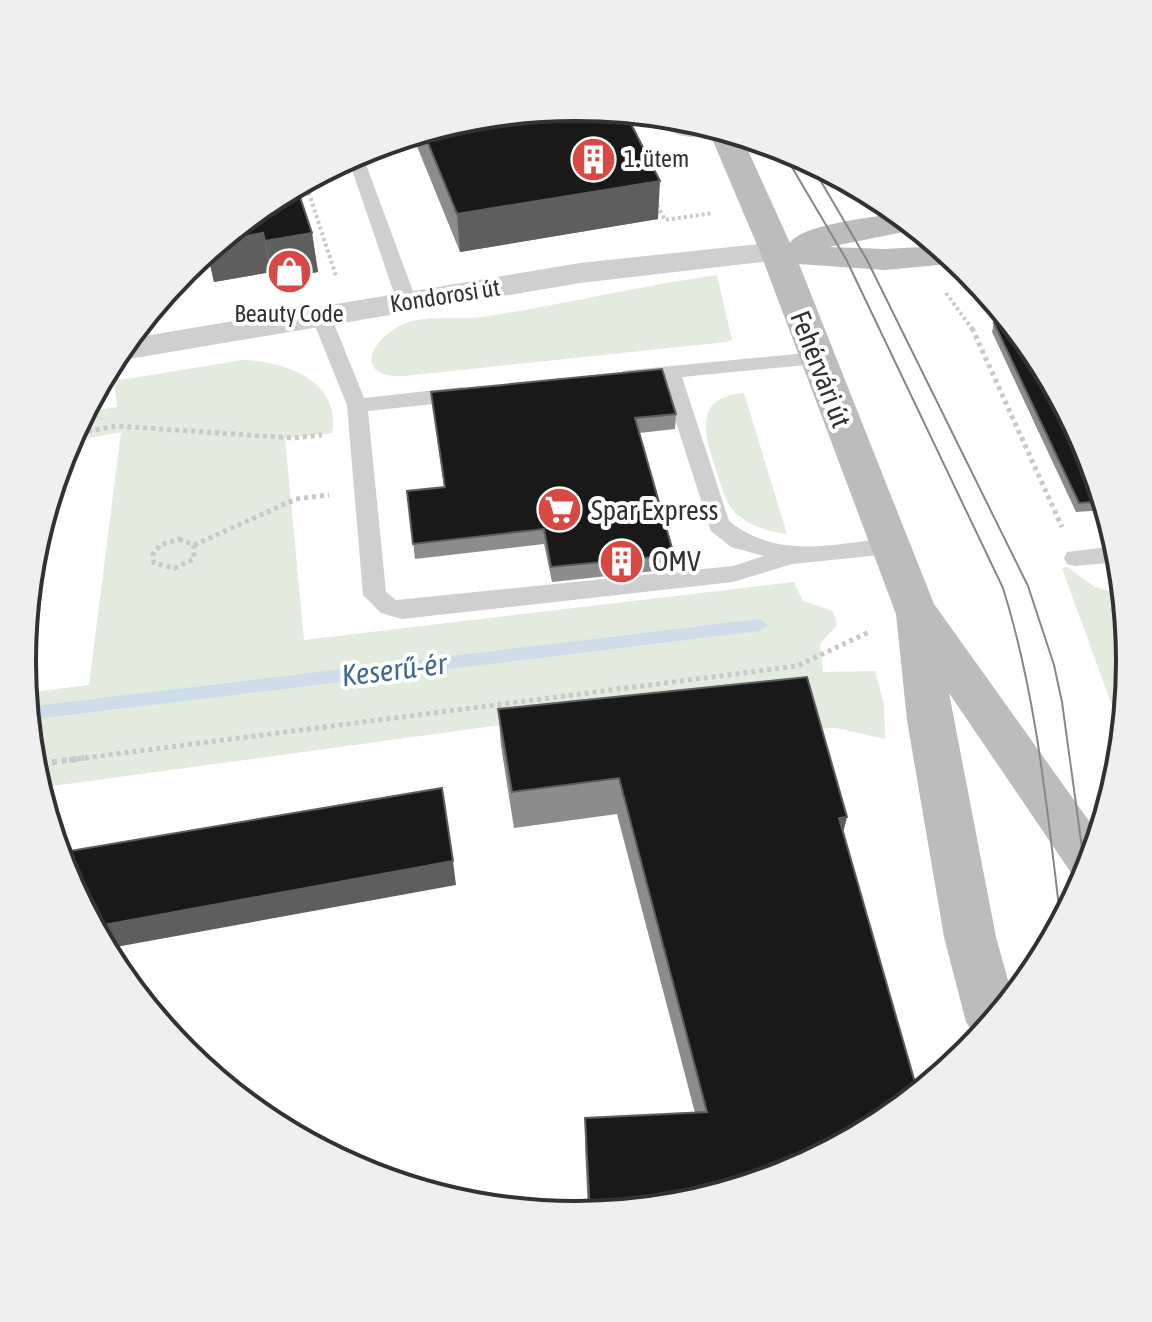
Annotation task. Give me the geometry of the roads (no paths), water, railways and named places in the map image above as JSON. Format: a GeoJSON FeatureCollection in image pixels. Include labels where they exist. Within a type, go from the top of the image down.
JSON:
{"type":"FeatureCollection","features":[{"type":"Feature","properties":{"kind":"street","name":"Fehérvári út"},"geometry":{"type":"LineString","coordinates":[[727,143],[777,252],[915,610],[930,720],[967,922],[989,1008]]}},
{"type":"Feature","properties":{"kind":"street","name":"Kondorosi út"},"geometry":{"type":"LineString","coordinates":[[136,348],[580,273],[777,252],[834,235],[893,224]]}},
{"type":"Feature","properties":{"kind":"street","name":"Kondorosi út"},"geometry":{"type":"LineString","coordinates":[[777,252],[867,260],[935,258]]}},
{"type":"Feature","properties":{"kind":"street","name":"Fehérvári út"},"geometry":{"type":"LineString","coordinates":[[915,610],[1082,849]]}},
{"type":"Feature","properties":{"kind":"lane"},"geometry":{"type":"LineString","coordinates":[[359,167],[407,302]]}},
{"type":"Feature","properties":{"kind":"lane"},"geometry":{"type":"LineString","coordinates":[[321,316],[357,405],[375,595],[389,607],[402,610],[733,574],[792,556],[890,546]]}},
{"type":"Feature","properties":{"kind":"lane"},"geometry":{"type":"LineString","coordinates":[[608,378],[817,358]]}},
{"type":"Feature","properties":{"kind":"lane"},"geometry":{"type":"LineString","coordinates":[[670,372],[719,525],[739,541],[792,556]]}},
{"type":"Feature","properties":{"kind":"lane"},"geometry":{"type":"LineString","coordinates":[[357,405],[482,391]]}},
{"type":"Feature","properties":{"kind":"lane"},"geometry":{"type":"LineString","coordinates":[[1075,558],[1106,555]]}},
{"type":"Feature","properties":{"kind":"waterway","name":"Keserű-ér"},"geometry":{"type":"LineString","coordinates":[[39,713],[760,625]]}},
{"type":"Feature","properties":{"kind":"tram line"},"geometry":{"type":"LineString","coordinates":[[791,166],[846,259],[1003,588],[1033,712],[1058,903]]}},
{"type":"Feature","properties":{"kind":"tram line"},"geometry":{"type":"LineString","coordinates":[[820,179],[867,260],[1028,586],[1054,665],[1062,702],[1082,848]]}},
{"type":"Feature","properties":{"kind":"place","name":"1. ütem"},"geometry":{"type":"Point","coordinates":[593,159]}},
{"type":"Feature","properties":{"kind":"place","name":"Beauty Code"},"geometry":{"type":"Point","coordinates":[289,272]}},
{"type":"Feature","properties":{"kind":"place","name":"Spar Express"},"geometry":{"type":"Point","coordinates":[560,510]}},
{"type":"Feature","properties":{"kind":"place","name":"OMV"},"geometry":{"type":"Point","coordinates":[621,561]}}]}
